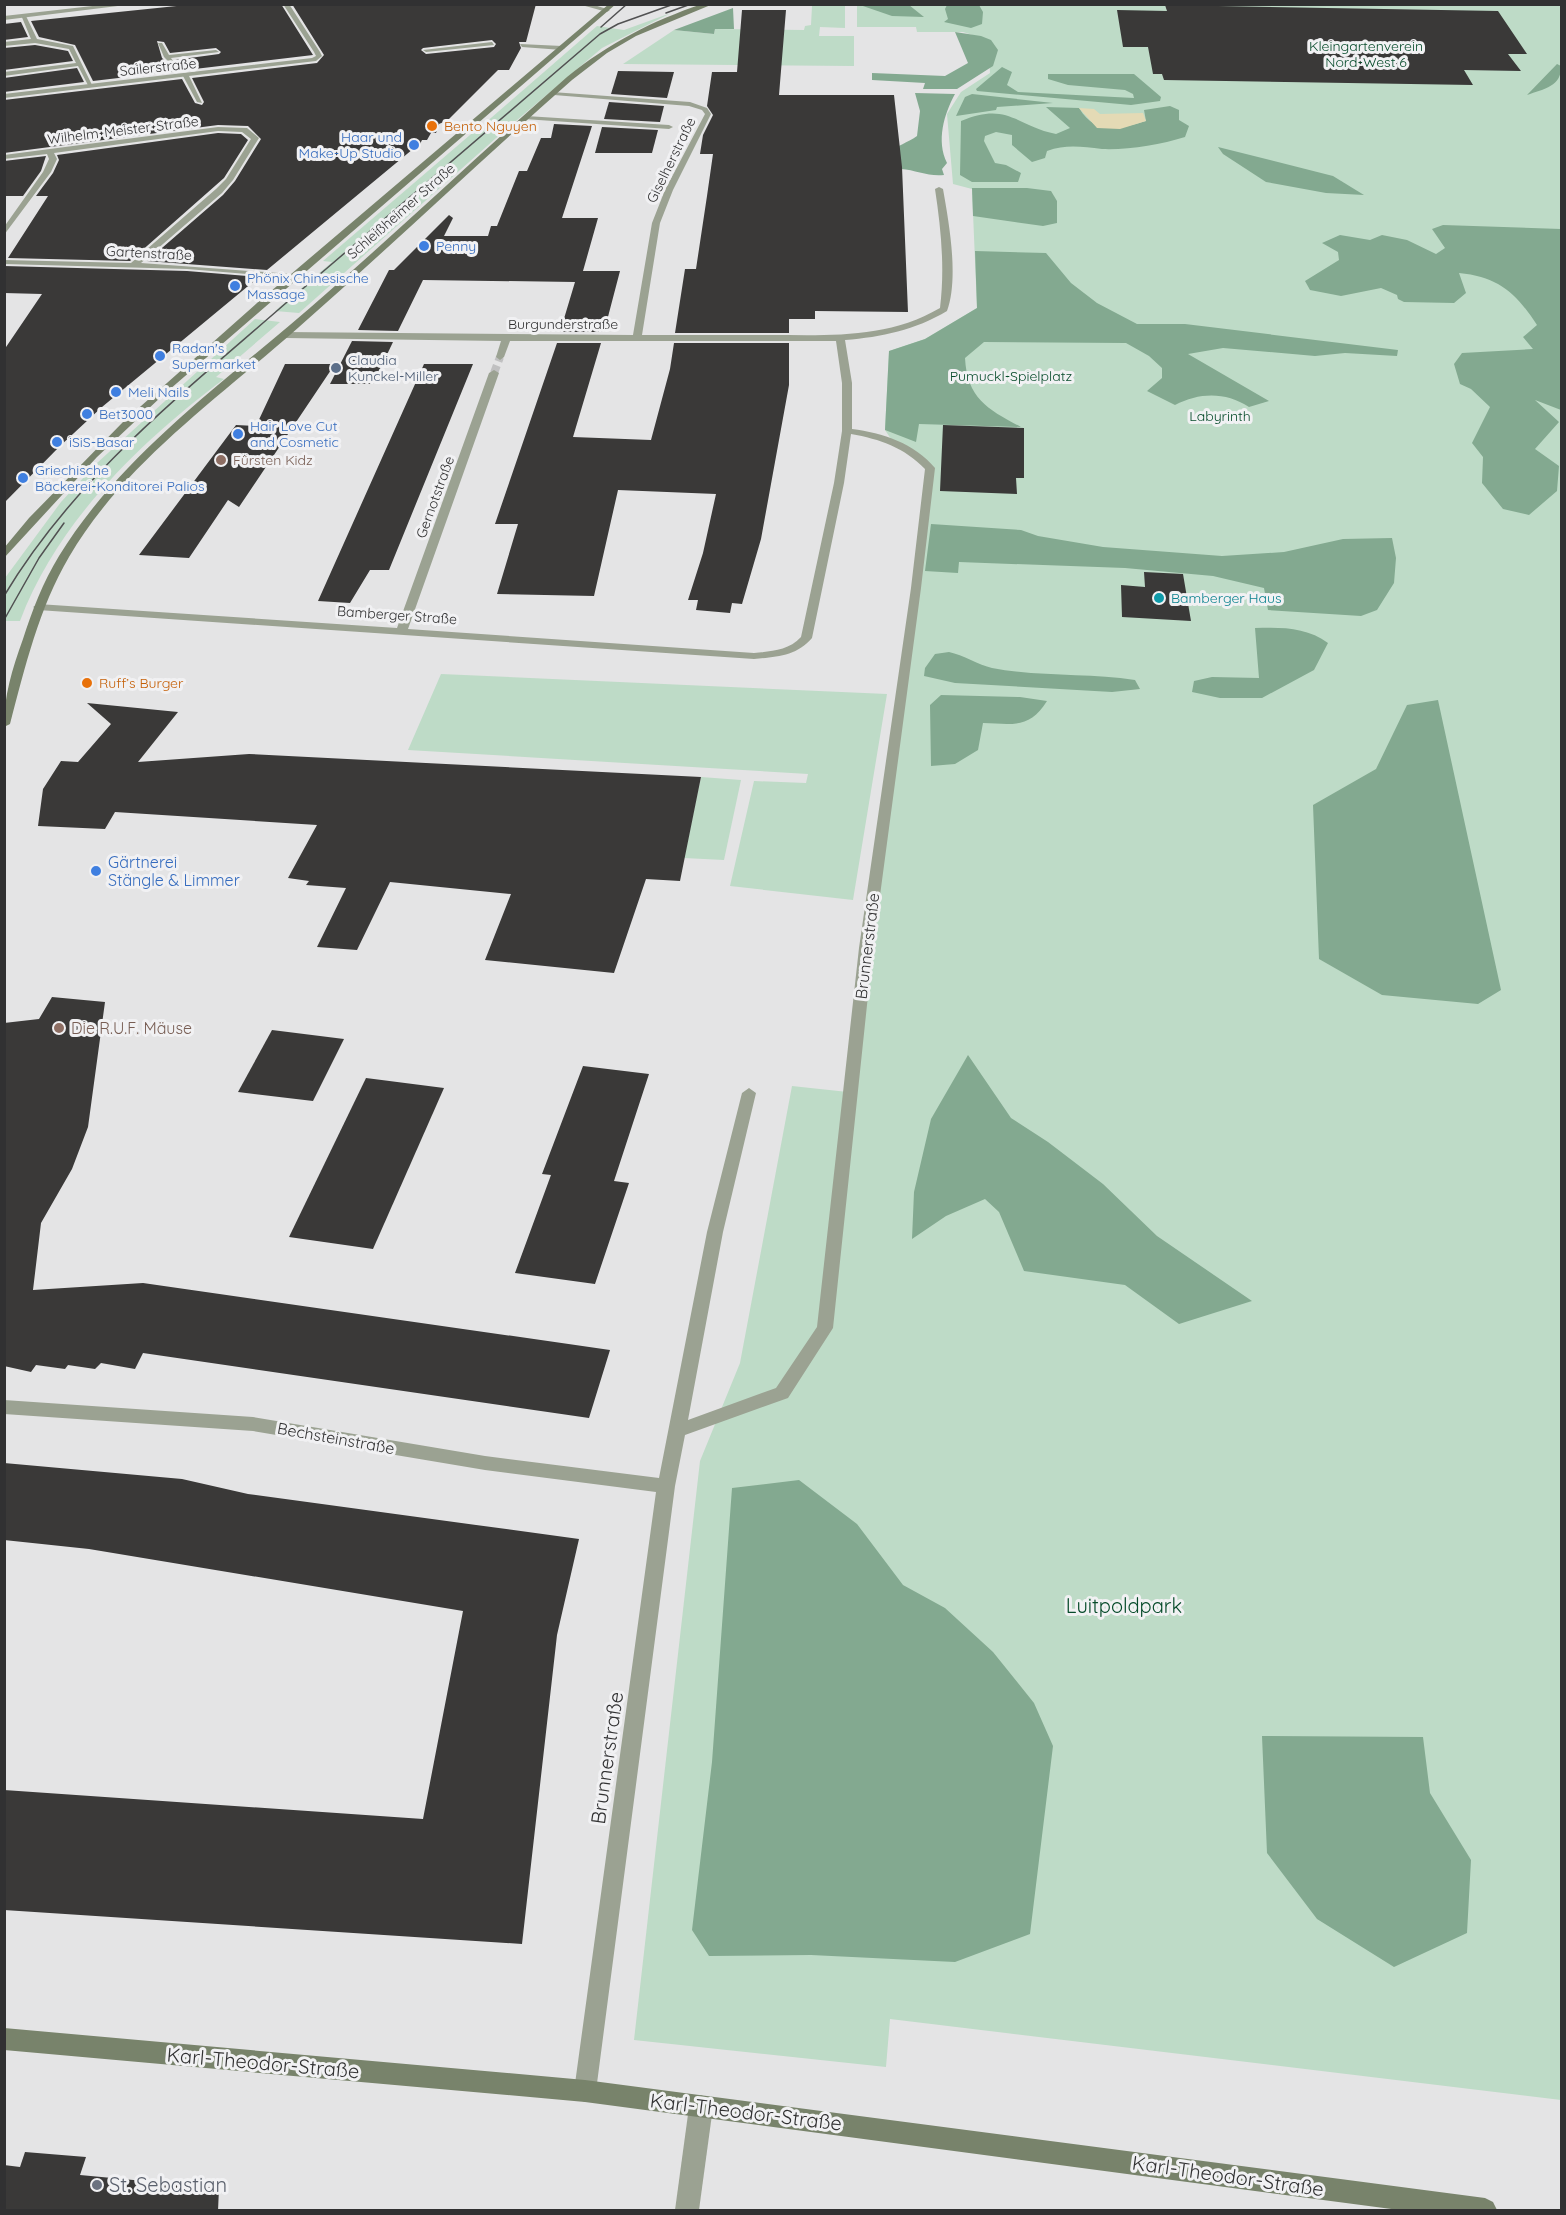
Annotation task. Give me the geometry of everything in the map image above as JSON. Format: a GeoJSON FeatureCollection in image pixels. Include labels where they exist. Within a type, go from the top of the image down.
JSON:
{"type":"FeatureCollection","features":[{"type":"Feature","properties":{"kind":"main road","name":"Schleißheimer Straße"},"geometry":{"type":"LineString","coordinates":[[5,720],[38,607],[76,537],[118,486],[175,429],[285,335],[554,93],[623,40],[657,23],[710,4]]}},
{"type":"Feature","properties":{"kind":"main road","name":"Schleißheimer Straße"},"geometry":{"type":"LineString","coordinates":[[4,555],[57,490],[85,462],[292,276],[610,7]]}},
{"type":"Feature","properties":{"kind":"main road","name":"Karl-Theodor-Straße"},"geometry":{"type":"LineString","coordinates":[[4,2038],[585,2091],[1485,2211]]}},
{"type":"Feature","properties":{"kind":"street"},"geometry":{"type":"LineString","coordinates":[[4,18],[131,4]]}},
{"type":"Feature","properties":{"kind":"street","name":"Sailerstraße"},"geometry":{"type":"LineString","coordinates":[[4,96],[314,60],[318,56],[316,52],[286,4]]}},
{"type":"Feature","properties":{"kind":"street"},"geometry":{"type":"LineString","coordinates":[[581,4],[610,7]]}},
{"type":"Feature","properties":{"kind":"street"},"geometry":{"type":"LineString","coordinates":[[23,16],[35,41]]}},
{"type":"Feature","properties":{"kind":"street"},"geometry":{"type":"LineString","coordinates":[[4,44],[35,41],[71,47],[91,86]]}},
{"type":"Feature","properties":{"kind":"street"},"geometry":{"type":"LineString","coordinates":[[160,44],[169,59],[216,52]]}},
{"type":"Feature","properties":{"kind":"street"},"geometry":{"type":"LineString","coordinates":[[426,50],[492,44]]}},
{"type":"Feature","properties":{"kind":"street"},"geometry":{"type":"LineString","coordinates":[[522,45],[562,48]]}},
{"type":"Feature","properties":{"kind":"street"},"geometry":{"type":"LineString","coordinates":[[4,74],[80,64]]}},
{"type":"Feature","properties":{"kind":"street"},"geometry":{"type":"LineString","coordinates":[[180,75],[200,102]]}},
{"type":"Feature","properties":{"kind":"street","name":"Giselherstraße"},"geometry":{"type":"LineString","coordinates":[[554,93],[690,105],[705,109],[708,114],[669,190],[656,223],[636,337]]}},
{"type":"Feature","properties":{"kind":"street"},"geometry":{"type":"LineString","coordinates":[[526,118],[669,127]]}},
{"type":"Feature","properties":{"kind":"street","name":"Wilhelm-Meister-Straße"},"geometry":{"type":"LineString","coordinates":[[4,157],[218,129],[244,130],[255,138],[229,180],[134,265]]}},
{"type":"Feature","properties":{"kind":"street"},"geometry":{"type":"LineString","coordinates":[[4,233],[47,172],[53,159],[50,151]]}},
{"type":"Feature","properties":{"kind":"street"},"geometry":{"type":"LineString","coordinates":[[848,431],[847,383],[840,338],[880,335],[907,329],[944,309],[948,281],[947,238],[939,189]]}},
{"type":"Feature","properties":{"kind":"street","name":"Gartenstraße"},"geometry":{"type":"LineString","coordinates":[[4,262],[134,265],[292,276]]}},
{"type":"Feature","properties":{"kind":"street","name":"Burgunderstraße"},"geometry":{"type":"LineString","coordinates":[[285,335],[506,338],[840,338]]}},
{"type":"Feature","properties":{"kind":"street"},"geometry":{"type":"LineString","coordinates":[[500,357],[506,338]]}},
{"type":"Feature","properties":{"kind":"street","name":"Gernotstraße"},"geometry":{"type":"LineString","coordinates":[[402,630],[494,373]]}},
{"type":"Feature","properties":{"kind":"street","name":"Bamberger Straße"},"geometry":{"type":"LineString","coordinates":[[38,607],[402,630],[754,656],[787,652],[800,646],[806,638],[848,431]]}},
{"type":"Feature","properties":{"kind":"street","name":"Brunnerstraße"},"geometry":{"type":"LineString","coordinates":[[676,1431],[782,1392],[825,1328],[866,948],[916,588],[930,468],[919,455],[893,442],[870,434],[848,431]]}},
{"type":"Feature","properties":{"kind":"street","name":"Brunnerstraße"},"geometry":{"type":"LineString","coordinates":[[585,2091],[666,1486],[714,1232],[749,1093]]}},
{"type":"Feature","properties":{"kind":"street","name":"Bechsteinstraße"},"geometry":{"type":"LineString","coordinates":[[4,1407],[253,1424],[485,1463],[666,1486]]}},
{"type":"Feature","properties":{"kind":"street"},"geometry":{"type":"LineString","coordinates":[[687,2211],[701,2107]]}},
{"type":"Feature","properties":{"kind":"green space","name":"Luitpoldpark"},"geometry":{"type":"Polygon","coordinates":[[[857,5],[1561,5],[1561,2100],[890,2019],[886,2067],[634,2040],[700,1461],[740,1363],[792,1086],[857,1093],[871,937],[930,468],[893,442],[885,430],[889,351],[925,339],[977,308],[972,189],[953,184],[947,114],[961,92],[990,73],[988,40],[963,32],[917,32],[916,27],[857,27],[857,5]]]}},
{"type":"Feature","properties":{"kind":"green space"},"geometry":{"type":"Polygon","coordinates":[[[860,5],[909,5],[924,17],[892,16],[860,5]]]}},
{"type":"Feature","properties":{"kind":"green space"},"geometry":{"type":"Polygon","coordinates":[[[947,5],[979,5],[983,12],[982,24],[971,28],[944,22],[948,19],[945,9],[947,5]]]}},
{"type":"Feature","properties":{"kind":"green space"},"geometry":{"type":"Polygon","coordinates":[[[812,6],[845,6],[845,28],[820,27],[819,36],[854,36],[854,66],[623,64],[674,30],[714,34],[715,29],[804,30],[805,26],[811,25],[812,6]]]}},
{"type":"Feature","properties":{"kind":"green space"},"geometry":{"type":"Polygon","coordinates":[[[733,8],[734,29],[715,29],[714,34],[674,30],[733,8]]]}},
{"type":"Feature","properties":{"kind":"green space"},"geometry":{"type":"Polygon","coordinates":[[[671,13],[602,48],[510,126],[503,128],[484,124],[597,26],[624,30],[671,13]]]}},
{"type":"Feature","properties":{"kind":"green space"},"geometry":{"type":"Polygon","coordinates":[[[955,32],[991,40],[998,50],[993,66],[957,89],[923,89],[925,83],[872,80],[872,73],[945,76],[968,63],[955,32]]]}},
{"type":"Feature","properties":{"kind":"green space"},"geometry":{"type":"Polygon","coordinates":[[[1557,64],[1561,66],[1561,73],[1555,82],[1551,86],[1527,95],[1557,64]]]}},
{"type":"Feature","properties":{"kind":"green space"},"geometry":{"type":"Polygon","coordinates":[[[1002,67],[1012,72],[1007,85],[1018,92],[1134,98],[1133,94],[1125,90],[1068,85],[1048,79],[1048,74],[1134,74],[1161,97],[1160,101],[1131,105],[977,91],[976,89],[1002,67]]]}},
{"type":"Feature","properties":{"kind":"green space"},"geometry":{"type":"Polygon","coordinates":[[[915,93],[955,94],[943,128],[942,146],[947,163],[942,169],[944,175],[901,169],[888,153],[917,136],[920,111],[915,93]]]}},
{"type":"Feature","properties":{"kind":"green space"},"geometry":{"type":"Polygon","coordinates":[[[972,94],[1053,103],[997,107],[996,110],[956,116],[965,97],[972,94]]]}},
{"type":"Feature","properties":{"kind":"green space"},"geometry":{"type":"Polygon","coordinates":[[[1170,106],[1179,110],[1179,120],[1189,126],[1185,137],[1155,145],[1122,149],[1061,147],[1047,151],[1045,158],[1032,162],[1012,145],[1012,135],[996,132],[985,136],[984,141],[995,163],[1006,165],[1021,173],[1018,182],[972,182],[960,175],[961,121],[977,115],[1001,114],[1056,134],[1070,128],[1046,107],[1079,108],[1093,123],[1101,127],[1117,128],[1146,121],[1144,110],[1170,106]]]}},
{"type":"Feature","properties":{"kind":"green space"},"geometry":{"type":"Polygon","coordinates":[[[486,127],[504,131],[299,313],[275,311],[332,262],[323,261],[477,129],[486,127]]]}},
{"type":"Feature","properties":{"kind":"green space"},"geometry":{"type":"Polygon","coordinates":[[[1218,147],[1333,176],[1364,195],[1326,193],[1266,182],[1223,154],[1218,147]]]}},
{"type":"Feature","properties":{"kind":"green space"},"geometry":{"type":"Polygon","coordinates":[[[972,188],[1027,188],[1051,191],[1057,201],[1057,223],[1043,226],[973,216],[972,188]]]}},
{"type":"Feature","properties":{"kind":"green space"},"geometry":{"type":"Polygon","coordinates":[[[1443,225],[1561,229],[1561,410],[1535,400],[1559,422],[1535,449],[1559,466],[1557,491],[1529,515],[1503,509],[1482,483],[1483,457],[1472,443],[1490,407],[1471,389],[1460,384],[1454,364],[1462,353],[1533,349],[1523,337],[1537,325],[1522,304],[1496,283],[1485,278],[1459,273],[1466,293],[1454,303],[1404,302],[1398,299],[1397,295],[1381,288],[1341,296],[1310,290],[1305,281],[1339,260],[1338,252],[1322,243],[1340,235],[1370,240],[1382,235],[1407,240],[1436,254],[1445,248],[1432,229],[1443,225]]]}},
{"type":"Feature","properties":{"kind":"green space"},"geometry":{"type":"Polygon","coordinates":[[[975,251],[1046,253],[1071,283],[1097,303],[1137,324],[1185,324],[1398,350],[1397,356],[1345,353],[1315,356],[1223,348],[1188,354],[1269,401],[1249,407],[1222,396],[1213,395],[1194,398],[1175,405],[1147,391],[1162,378],[1162,368],[1149,356],[1126,343],[984,342],[965,358],[970,384],[982,402],[990,409],[1021,427],[919,424],[916,442],[885,430],[889,351],[925,339],[977,308],[975,251]]]}},
{"type":"Feature","properties":{"kind":"green space"},"geometry":{"type":"Polygon","coordinates":[[[255,319],[280,322],[216,377],[224,379],[162,429],[105,486],[56,550],[36,585],[20,621],[5,621],[5,578],[61,502],[97,463],[255,319]]]}},
{"type":"Feature","properties":{"kind":"green space"},"geometry":{"type":"Polygon","coordinates":[[[931,524],[1021,530],[1038,536],[1103,547],[1222,556],[1284,552],[1343,539],[1392,538],[1396,558],[1394,583],[1377,610],[1361,616],[1268,610],[1264,588],[1213,576],[1125,568],[959,562],[958,573],[925,571],[931,524]]]}},
{"type":"Feature","properties":{"kind":"green space"},"geometry":{"type":"Polygon","coordinates":[[[1255,628],[1284,628],[1303,631],[1328,643],[1314,670],[1262,698],[1220,698],[1192,692],[1194,681],[1212,677],[1259,678],[1255,628]]]}},
{"type":"Feature","properties":{"kind":"green space"},"geometry":{"type":"Polygon","coordinates":[[[949,652],[987,667],[1010,671],[1135,680],[1140,689],[1112,692],[955,683],[924,676],[925,668],[935,654],[949,652]]]}},
{"type":"Feature","properties":{"kind":"green space"},"geometry":{"type":"Polygon","coordinates":[[[441,674],[887,694],[853,900],[730,886],[754,781],[806,783],[808,774],[408,750],[441,674]]]}},
{"type":"Feature","properties":{"kind":"green space"},"geometry":{"type":"Polygon","coordinates":[[[941,695],[1020,697],[1047,701],[1041,710],[1027,721],[1012,724],[983,723],[978,750],[955,764],[931,766],[930,705],[941,695]]]}},
{"type":"Feature","properties":{"kind":"green space"},"geometry":{"type":"Polygon","coordinates":[[[1438,700],[1501,990],[1478,1004],[1382,995],[1319,959],[1313,805],[1376,769],[1407,705],[1438,700]]]}},
{"type":"Feature","properties":{"kind":"green space"},"geometry":{"type":"Polygon","coordinates":[[[701,777],[741,780],[724,860],[684,858],[701,777]]]}},
{"type":"Feature","properties":{"kind":"green space"},"geometry":{"type":"Polygon","coordinates":[[[968,1055],[1011,1118],[1048,1142],[1103,1184],[1157,1236],[1252,1301],[1179,1324],[1125,1285],[1024,1271],[999,1212],[985,1199],[946,1216],[912,1239],[914,1192],[931,1119],[968,1055]]]}},
{"type":"Feature","properties":{"kind":"green space"},"geometry":{"type":"Polygon","coordinates":[[[799,1480],[857,1524],[903,1585],[945,1608],[993,1652],[1034,1703],[1053,1746],[1030,1934],[955,1962],[811,1955],[709,1956],[692,1930],[712,1762],[732,1488],[799,1480]]]}},
{"type":"Feature","properties":{"kind":"green space"},"geometry":{"type":"Polygon","coordinates":[[[1262,1736],[1423,1737],[1430,1793],[1471,1860],[1467,1933],[1394,1967],[1317,1919],[1267,1853],[1262,1736]]]}},
{"type":"Feature","properties":{"kind":"sand"},"geometry":{"type":"Polygon","coordinates":[[[1079,108],[1094,109],[1100,114],[1143,113],[1146,121],[1120,129],[1097,128],[1079,108]]]}},
{"type":"Feature","properties":{"kind":"building"},"geometry":{"type":"Polygon","coordinates":[[[196,4],[281,4],[313,55],[93,81],[75,45],[39,37],[31,21],[196,4]],[[157,41],[162,58],[170,65],[175,60],[221,52],[216,48],[170,53],[164,42],[157,41]]]}},
{"type":"Feature","properties":{"kind":"building"},"geometry":{"type":"Polygon","coordinates":[[[292,4],[536,4],[526,42],[519,42],[521,48],[509,70],[498,70],[448,120],[439,124],[436,133],[431,133],[427,140],[422,140],[417,150],[413,149],[267,270],[147,261],[223,195],[235,181],[261,139],[248,126],[218,125],[4,153],[4,100],[182,79],[195,103],[202,105],[204,102],[192,78],[317,63],[324,55],[292,4]],[[492,40],[421,50],[426,54],[494,47],[496,44],[492,40]]]}},
{"type":"Feature","properties":{"kind":"building","name":"Kleingartenverein Nord-West 6"},"geometry":{"type":"Polygon","coordinates":[[[1165,5],[1498,11],[1527,54],[1508,54],[1521,71],[1464,70],[1473,85],[1164,80],[1162,74],[1153,74],[1148,47],[1123,47],[1117,10],[1167,11],[1165,5]]]}},
{"type":"Feature","properties":{"kind":"building"},"geometry":{"type":"Polygon","coordinates":[[[742,10],[786,10],[779,95],[894,95],[902,167],[908,312],[815,311],[815,319],[789,319],[789,333],[675,333],[685,269],[696,269],[713,154],[700,154],[703,135],[713,115],[707,106],[712,72],[737,72],[742,10]]]}},
{"type":"Feature","properties":{"kind":"building"},"geometry":{"type":"Polygon","coordinates":[[[21,22],[28,37],[4,40],[4,24],[21,22]]]}},
{"type":"Feature","properties":{"kind":"building"},"geometry":{"type":"Polygon","coordinates":[[[35,45],[68,51],[73,61],[4,70],[4,48],[35,45]]]}},
{"type":"Feature","properties":{"kind":"building"},"geometry":{"type":"Polygon","coordinates":[[[77,68],[84,82],[4,92],[4,78],[77,68]]]}},
{"type":"Feature","properties":{"kind":"building"},"geometry":{"type":"Polygon","coordinates":[[[618,71],[674,72],[667,98],[611,94],[618,71]]]}},
{"type":"Feature","properties":{"kind":"building"},"geometry":{"type":"Polygon","coordinates":[[[609,102],[664,106],[660,122],[604,119],[609,102]]]}},
{"type":"Feature","properties":{"kind":"building"},"geometry":{"type":"Polygon","coordinates":[[[554,124],[592,126],[562,218],[598,218],[583,271],[620,271],[604,332],[560,332],[575,282],[423,280],[398,331],[358,330],[389,270],[394,270],[449,215],[453,218],[444,236],[488,236],[491,226],[497,226],[519,171],[527,171],[541,138],[551,138],[554,124]]]}},
{"type":"Feature","properties":{"kind":"building"},"geometry":{"type":"Polygon","coordinates":[[[602,127],[658,130],[652,153],[595,153],[602,127]]]}},
{"type":"Feature","properties":{"kind":"building"},"geometry":{"type":"Polygon","coordinates":[[[218,133],[241,134],[248,140],[224,178],[130,261],[8,258],[48,196],[36,196],[53,173],[59,160],[57,155],[218,133]]]}},
{"type":"Feature","properties":{"kind":"building"},"geometry":{"type":"Polygon","coordinates":[[[46,156],[41,171],[23,196],[4,196],[4,161],[46,156]]]}},
{"type":"Feature","properties":{"kind":"building"},"geometry":{"type":"Polygon","coordinates":[[[4,266],[187,271],[259,277],[102,407],[4,503],[4,350],[42,294],[4,293],[4,266]]]}},
{"type":"Feature","properties":{"kind":"building"},"geometry":{"type":"Polygon","coordinates":[[[352,341],[393,342],[373,384],[330,384],[352,341]]]}},
{"type":"Feature","properties":{"kind":"building"},"geometry":{"type":"Polygon","coordinates":[[[557,343],[601,343],[573,437],[651,440],[670,369],[674,343],[789,343],[789,385],[761,539],[742,604],[732,603],[730,613],[696,610],[698,600],[688,600],[703,553],[716,494],[618,490],[594,596],[497,594],[518,524],[495,524],[557,343]]]}},
{"type":"Feature","properties":{"kind":"building"},"geometry":{"type":"Polygon","coordinates":[[[285,364],[335,364],[239,507],[228,500],[189,558],[139,555],[236,425],[256,426],[285,364]]]}},
{"type":"Feature","properties":{"kind":"building"},"geometry":{"type":"Polygon","coordinates":[[[424,364],[473,364],[389,570],[370,570],[350,603],[318,601],[424,364]]]}},
{"type":"Feature","properties":{"kind":"building"},"geometry":{"type":"Polygon","coordinates":[[[943,425],[1024,428],[1024,478],[1016,478],[1017,494],[940,491],[943,425]]]}},
{"type":"Feature","properties":{"kind":"building","name":"Bamberger Haus"},"geometry":{"type":"Polygon","coordinates":[[[1144,572],[1183,574],[1191,621],[1122,617],[1121,585],[1145,587],[1144,572]]]}},
{"type":"Feature","properties":{"kind":"building"},"geometry":{"type":"Polygon","coordinates":[[[87,703],[178,712],[138,762],[249,754],[701,777],[680,881],[646,879],[614,973],[485,960],[511,894],[390,882],[357,950],[317,947],[346,888],[306,885],[309,881],[288,878],[317,825],[115,812],[105,829],[38,826],[43,789],[61,761],[78,762],[111,724],[87,703]]]}},
{"type":"Feature","properties":{"kind":"building"},"geometry":{"type":"Polygon","coordinates":[[[52,997],[105,1002],[88,1127],[72,1169],[41,1223],[33,1290],[143,1283],[610,1350],[589,1418],[143,1353],[135,1369],[101,1363],[95,1369],[68,1365],[65,1369],[36,1365],[31,1372],[4,1366],[4,1023],[39,1019],[52,997]]]}},
{"type":"Feature","properties":{"kind":"building"},"geometry":{"type":"Polygon","coordinates":[[[272,1030],[344,1039],[313,1101],[238,1092],[272,1030]]]}},
{"type":"Feature","properties":{"kind":"building"},"geometry":{"type":"Polygon","coordinates":[[[583,1066],[649,1074],[614,1181],[629,1183],[595,1284],[515,1273],[551,1175],[542,1174],[583,1066]]]}},
{"type":"Feature","properties":{"kind":"building"},"geometry":{"type":"Polygon","coordinates":[[[366,1078],[444,1088],[373,1249],[289,1237],[366,1078]]]}},
{"type":"Feature","properties":{"kind":"building"},"geometry":{"type":"Polygon","coordinates":[[[4,1463],[182,1479],[248,1494],[579,1539],[557,1635],[522,1944],[4,1910],[4,1790],[423,1819],[463,1611],[89,1549],[4,1540],[4,1463]]]}},
{"type":"Feature","properties":{"kind":"building","name":"St. Sebastian"},"geometry":{"type":"Polygon","coordinates":[[[25,2152],[86,2157],[80,2175],[219,2188],[218,2211],[4,2211],[4,2165],[20,2167],[25,2152]]]}},
{"type":"Feature","properties":{"kind":"tunnel"},"geometry":{"type":"LineString","coordinates":[[494,373],[500,357]]}},
{"type":"Feature","properties":{"kind":"tram line"},"geometry":{"type":"LineString","coordinates":[[601,27],[627,4]]}},
{"type":"Feature","properties":{"kind":"tram line"},"geometry":{"type":"LineString","coordinates":[[4,596],[32,553],[97,475],[208,370],[600,34],[618,24],[674,4]]}},
{"type":"Feature","properties":{"kind":"tram line"},"geometry":{"type":"LineString","coordinates":[[666,13],[691,4]]}},
{"type":"Feature","properties":{"kind":"tram line"},"geometry":{"type":"LineString","coordinates":[[4,620],[39,558],[64,523]]}},
{"type":"Feature","properties":{"kind":"place","name":"Bento Nguyen"},"geometry":{"type":"Point","coordinates":[432,126]}},
{"type":"Feature","properties":{"kind":"place","name":"Haar und Make-Up Studio"},"geometry":{"type":"Point","coordinates":[414,145]}},
{"type":"Feature","properties":{"kind":"place","name":"Penny"},"geometry":{"type":"Point","coordinates":[424,246]}},
{"type":"Feature","properties":{"kind":"place","name":"Phönix Chinesische Massage"},"geometry":{"type":"Point","coordinates":[235,286]}},
{"type":"Feature","properties":{"kind":"place","name":"Radan's Supermarket"},"geometry":{"type":"Point","coordinates":[160,356]}},
{"type":"Feature","properties":{"kind":"place","name":"Claudia Kunckel-Miller"},"geometry":{"type":"Point","coordinates":[336,368]}},
{"type":"Feature","properties":{"kind":"place","name":"Meli Nails"},"geometry":{"type":"Point","coordinates":[116,392]}},
{"type":"Feature","properties":{"kind":"place","name":"Bet3000"},"geometry":{"type":"Point","coordinates":[87,414]}},
{"type":"Feature","properties":{"kind":"place","name":"Hair Love Cut and Cosmetic"},"geometry":{"type":"Point","coordinates":[238,434]}},
{"type":"Feature","properties":{"kind":"place","name":"iSiS-Basar"},"geometry":{"type":"Point","coordinates":[57,442]}},
{"type":"Feature","properties":{"kind":"place","name":"Fürsten Kidz"},"geometry":{"type":"Point","coordinates":[221,460]}},
{"type":"Feature","properties":{"kind":"place","name":"Griechische Bäckerei-Konditorei Palios"},"geometry":{"type":"Point","coordinates":[23,478]}},
{"type":"Feature","properties":{"kind":"place","name":"Bamberger Haus"},"geometry":{"type":"Point","coordinates":[1159,598]}},
{"type":"Feature","properties":{"kind":"place","name":"Ruff’s Burger"},"geometry":{"type":"Point","coordinates":[87,683]}},
{"type":"Feature","properties":{"kind":"place","name":"Gärtnerei Stängle & Limmer"},"geometry":{"type":"Point","coordinates":[96,871]}},
{"type":"Feature","properties":{"kind":"place","name":"Die R.U.F. Mäuse"},"geometry":{"type":"Point","coordinates":[59,1028]}},
{"type":"Feature","properties":{"kind":"place","name":"St. Sebastian"},"geometry":{"type":"Point","coordinates":[97,2185]}},
{"type":"Feature","properties":{"kind":"park label","name":"Pumuckl-Spielplatz"},"geometry":{"type":"Point","coordinates":[1011,376]}},
{"type":"Feature","properties":{"kind":"park label","name":"Labyrinth"},"geometry":{"type":"Point","coordinates":[1220,416]}}]}
